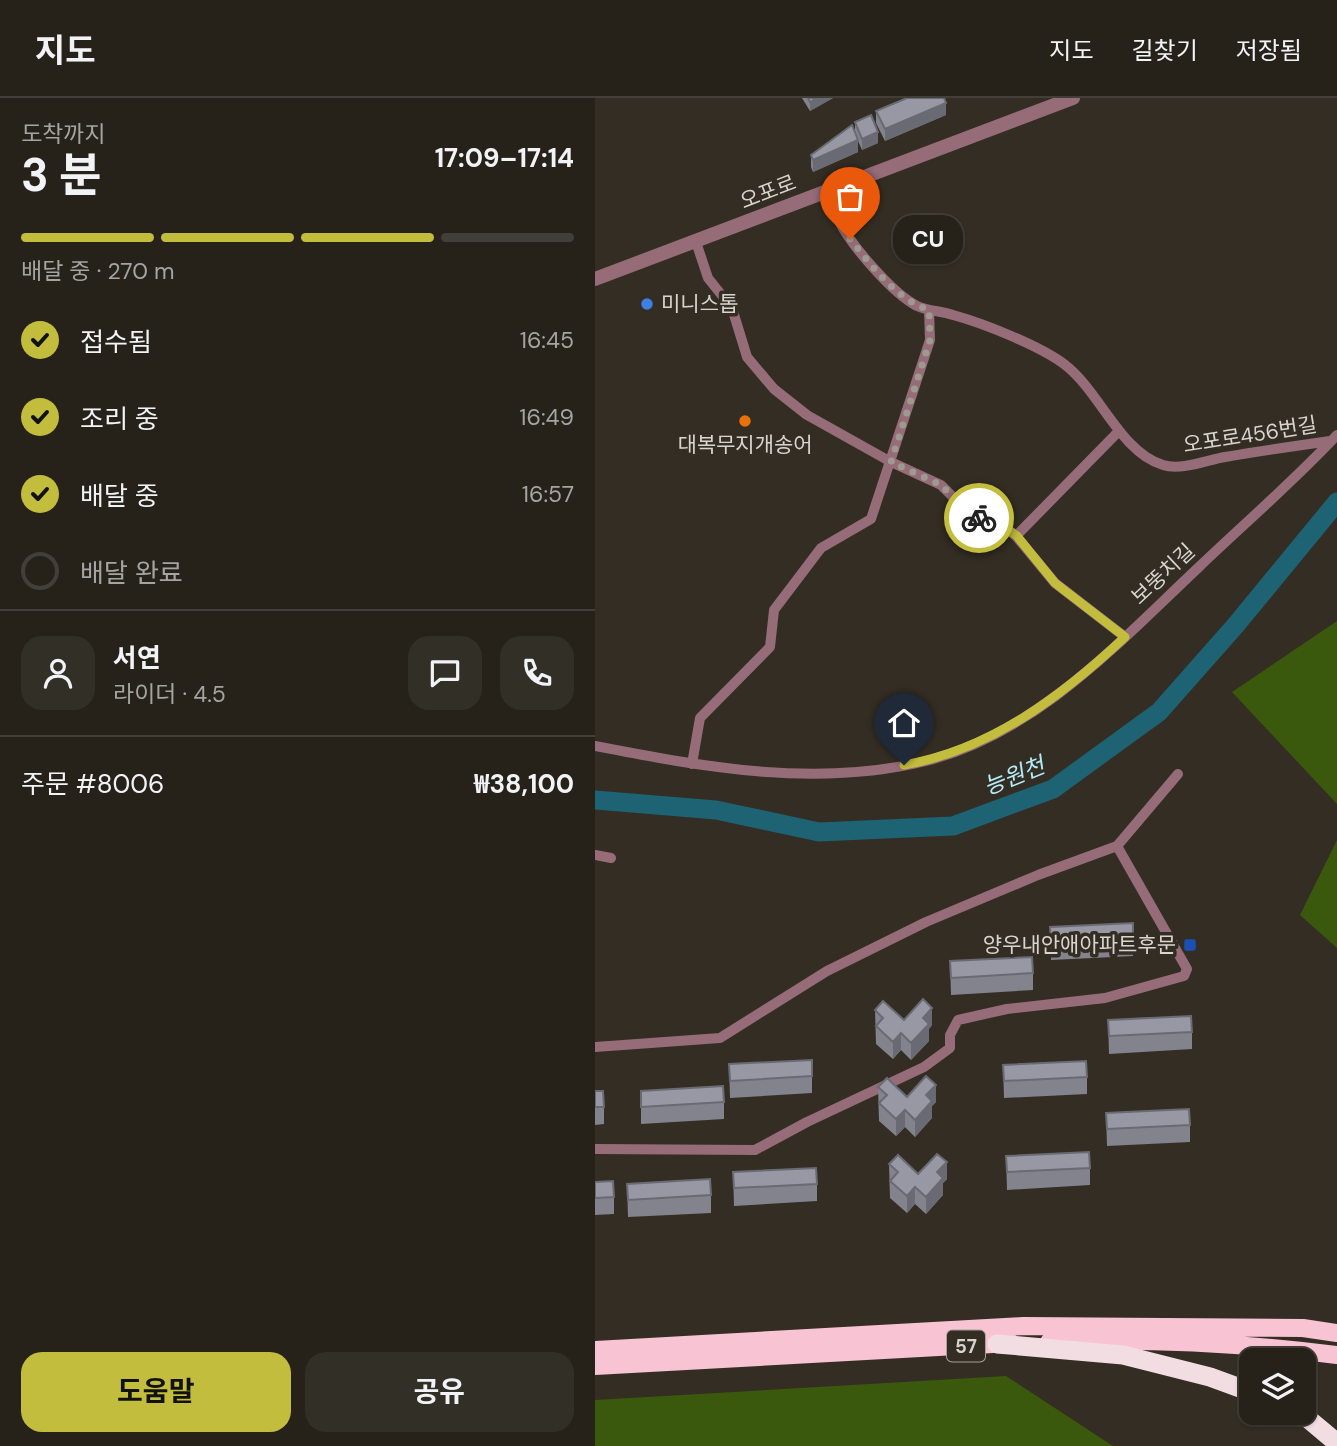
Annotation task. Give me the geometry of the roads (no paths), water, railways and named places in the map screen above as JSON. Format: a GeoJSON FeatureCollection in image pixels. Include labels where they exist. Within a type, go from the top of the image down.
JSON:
{"type":"FeatureCollection","features":[{"type":"Feature","properties":{"kind":"highway","name":"57"},"geometry":{"type":"LineString","coordinates":[[595,1350],[1023,1325],[1303,1328],[1337,1334]]}},
{"type":"Feature","properties":{"kind":"highway","name":"57"},"geometry":{"type":"LineString","coordinates":[[595,1366],[1079,1341],[1205,1343],[1337,1355]]}},
{"type":"Feature","properties":{"kind":"highway"},"geometry":{"type":"LineString","coordinates":[[997,1344],[1123,1355],[1210,1377],[1239,1388]]}},
{"type":"Feature","properties":{"kind":"highway"},"geometry":{"type":"LineString","coordinates":[[1316,1425],[1337,1443]]}},
{"type":"Feature","properties":{"kind":"street","name":"오포로"},"geometry":{"type":"LineString","coordinates":[[595,279],[1073,98]]}},
{"type":"Feature","properties":{"kind":"street","name":"오포로456번길"},"geometry":{"type":"LineString","coordinates":[[827,191],[839,221],[862,254],[905,297],[917,306],[988,328],[1064,364],[1094,394],[1118,432],[1164,466],[1177,466],[1334,438]]}},
{"type":"Feature","properties":{"kind":"street"},"geometry":{"type":"LineString","coordinates":[[696,242],[708,278],[732,308],[747,357],[775,389],[807,415],[891,462],[941,485],[972,516],[1003,526],[1017,536],[1055,583],[1125,637]]}},
{"type":"Feature","properties":{"kind":"street"},"geometry":{"type":"LineString","coordinates":[[692,764],[700,718],[770,647],[774,610],[821,548],[871,519],[930,340],[929,310]]}},
{"type":"Feature","properties":{"kind":"street"},"geometry":{"type":"LineString","coordinates":[[1017,536],[1118,432]]}},
{"type":"Feature","properties":{"kind":"street","name":"보뚱치길"},"geometry":{"type":"LineString","coordinates":[[595,746],[692,764],[798,774],[881,769],[927,761],[970,746],[1015,723],[1092,668],[1334,438]]}},
{"type":"Feature","properties":{"kind":"street"},"geometry":{"type":"LineString","coordinates":[[595,1047],[720,1038],[827,971],[926,922],[1038,875],[1117,846],[1178,774]]}},
{"type":"Feature","properties":{"kind":"street"},"geometry":{"type":"LineString","coordinates":[[595,1149],[755,1150],[807,1122],[925,1067],[950,1048],[950,1035],[958,1020],[1007,1009],[1105,998],[1184,976],[1187,969],[1117,846]]}},
{"type":"Feature","properties":{"kind":"street"},"geometry":{"type":"LineString","coordinates":[[595,855],[611,858]]}},
{"type":"Feature","properties":{"kind":"waterway","name":"능원천"},"geometry":{"type":"LineString","coordinates":[[595,800],[716,810],[819,832],[953,826],[1053,789],[1159,712],[1235,626],[1337,502]]}},
{"type":"Feature","properties":{"kind":"place","name":"CU"},"geometry":{"type":"Point","coordinates":[850,239]}},
{"type":"Feature","properties":{"kind":"place","name":"미니스톱"},"geometry":{"type":"Point","coordinates":[647,304]}},
{"type":"Feature","properties":{"kind":"place","name":"대복무지개송어"},"geometry":{"type":"Point","coordinates":[745,421]}},
{"type":"Feature","properties":{"kind":"place","name":"양우내안애아파트후문"},"geometry":{"type":"Point","coordinates":[1190,945]}}]}
